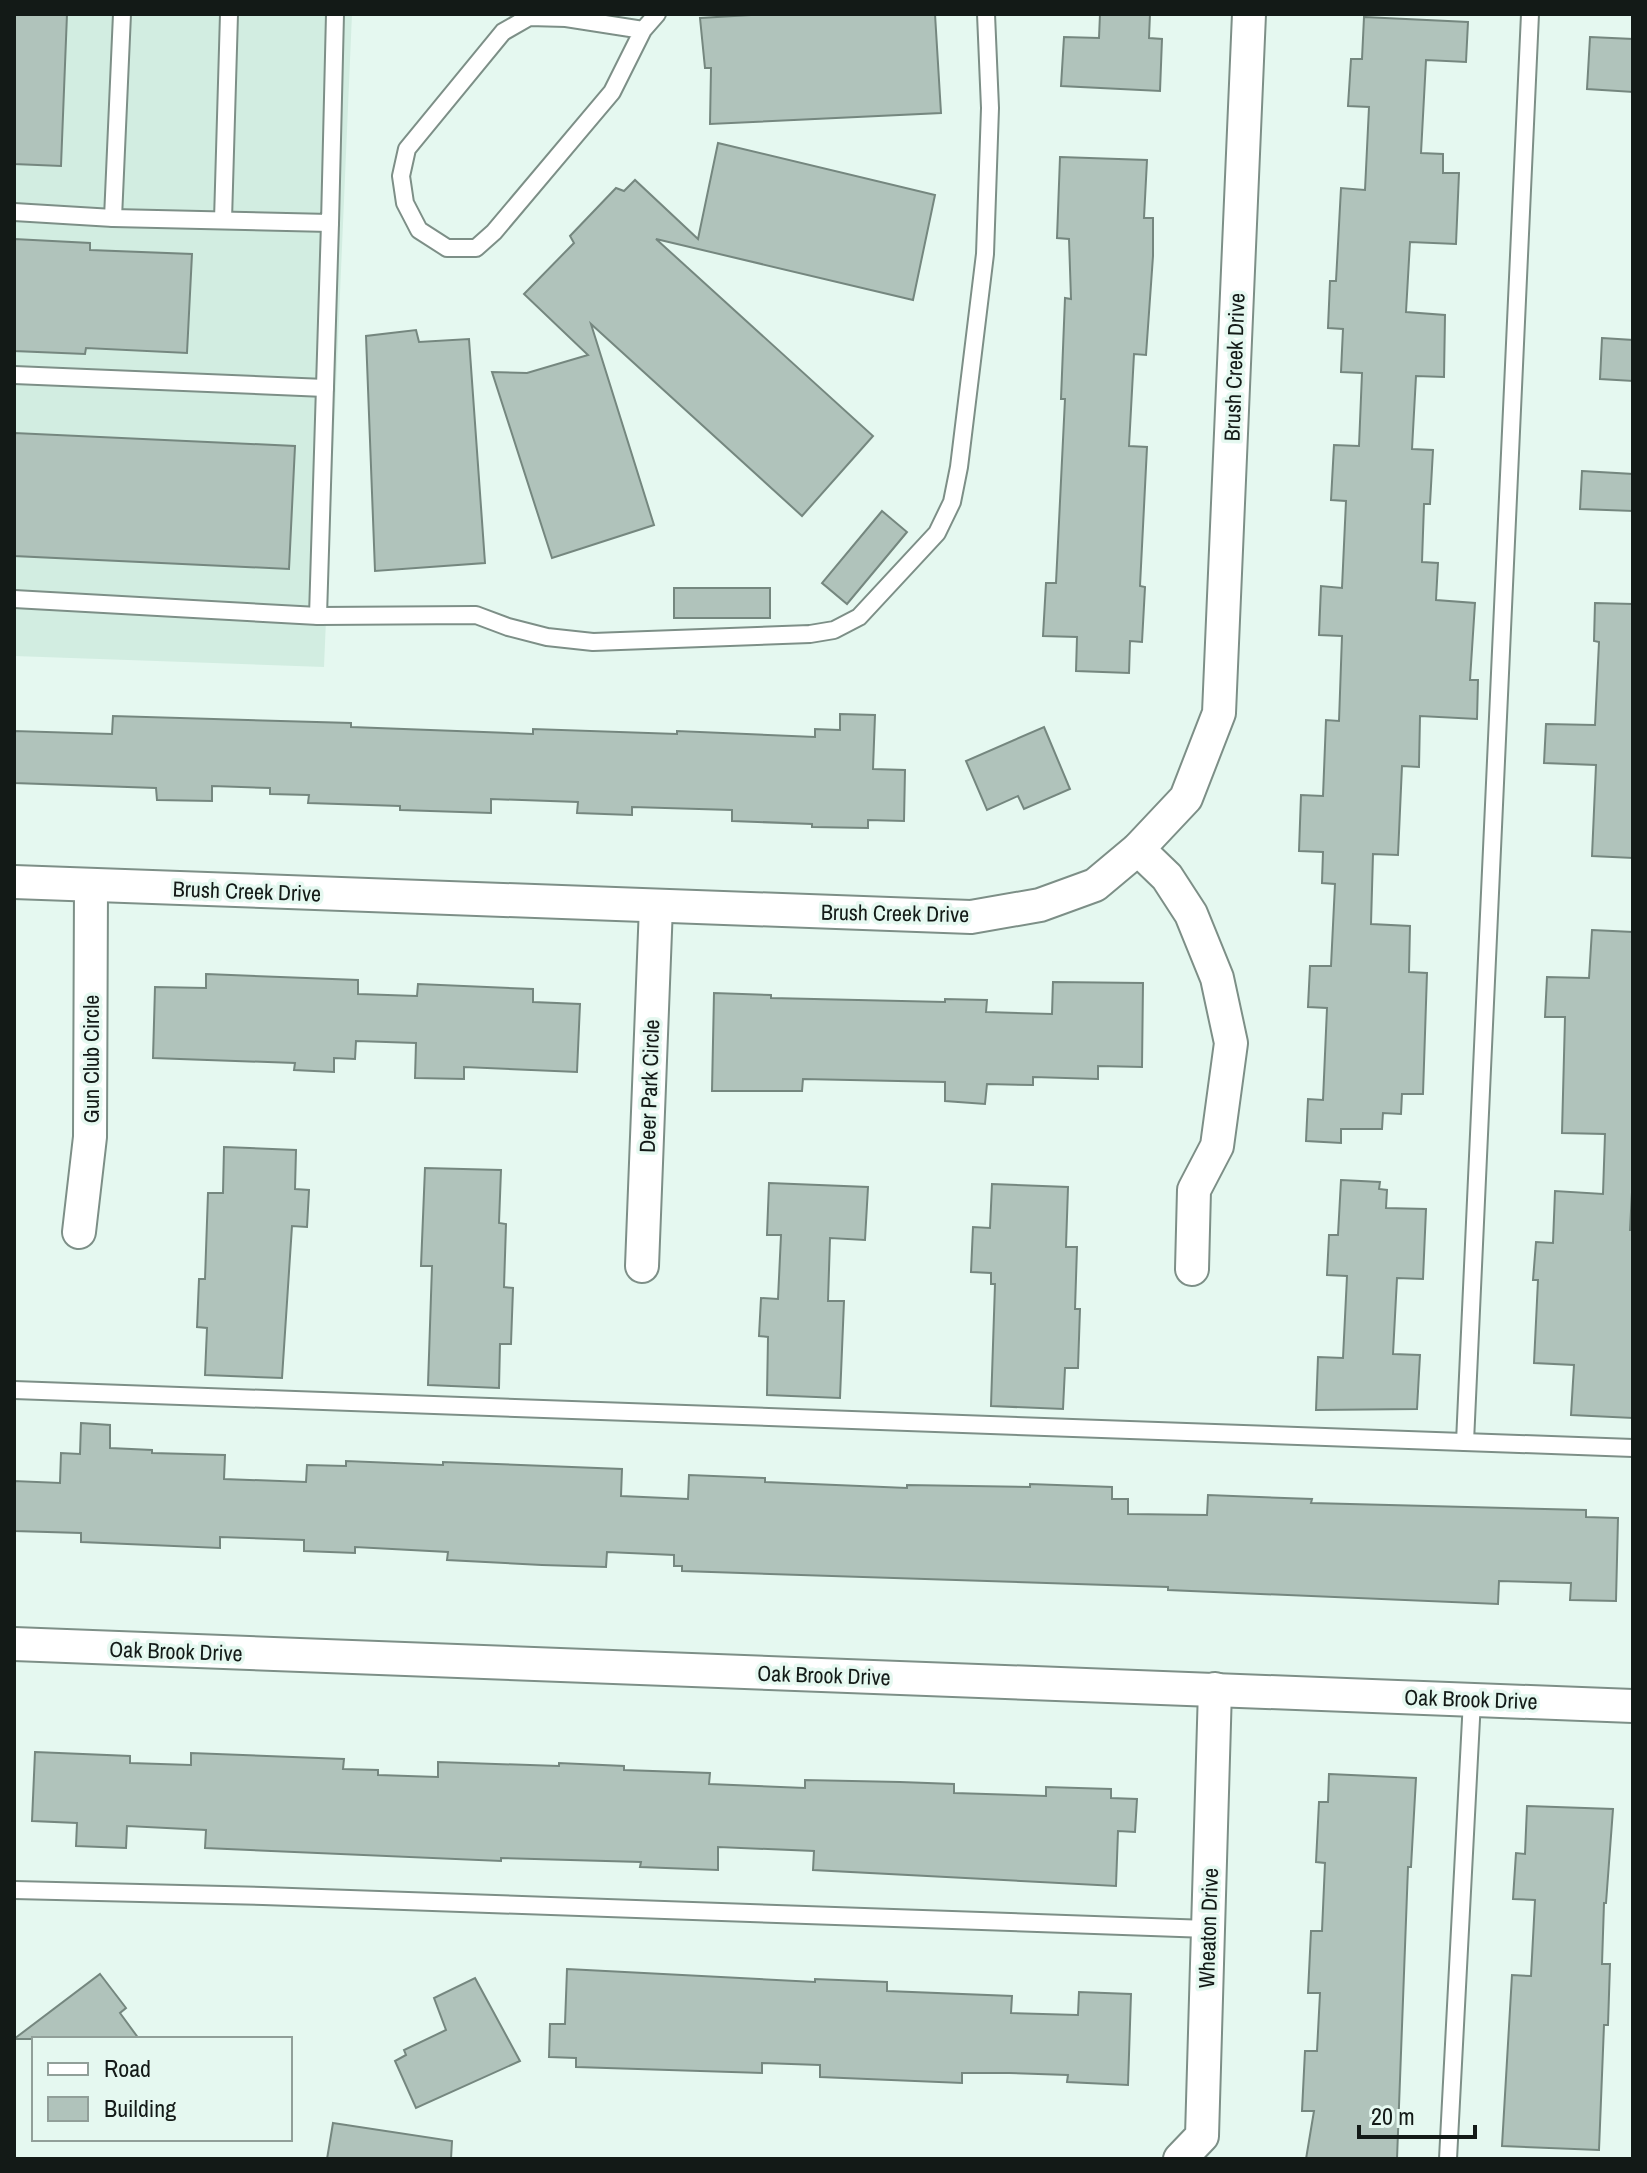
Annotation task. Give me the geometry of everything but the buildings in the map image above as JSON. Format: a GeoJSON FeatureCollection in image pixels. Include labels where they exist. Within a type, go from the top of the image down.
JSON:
{"type":"FeatureCollection","features":[{"type":"Feature","properties":{"kind":"street","name":"Brush Creek Drive"},"geometry":{"type":"LineString","coordinates":[[14,882],[971,917],[1040,905],[1095,885],[1138,849],[1186,798],[1219,713],[1249,14]]}},
{"type":"Feature","properties":{"kind":"street"},"geometry":{"type":"LineString","coordinates":[[1138,849],[1167,877],[1191,914],[1217,978],[1231,1043],[1217,1146],[1194,1190],[1192,1269]]}},
{"type":"Feature","properties":{"kind":"street","name":"Gun Club Circle"},"geometry":{"type":"LineString","coordinates":[[79,1232],[90,1137],[91,886]]}},
{"type":"Feature","properties":{"kind":"street","name":"Deer Park Circle"},"geometry":{"type":"LineString","coordinates":[[642,1266],[656,906]]}},
{"type":"Feature","properties":{"kind":"street","name":"Oak Brook Drive"},"geometry":{"type":"LineString","coordinates":[[14,1644],[1633,1706]]}},
{"type":"Feature","properties":{"kind":"street","name":"Wheaton Drive"},"geometry":{"type":"LineString","coordinates":[[1180,2159],[1202,2136],[1215,1689]]}},
{"type":"Feature","properties":{"kind":"lane"},"geometry":{"type":"LineString","coordinates":[[113,218],[122,14]]}},
{"type":"Feature","properties":{"kind":"lane"},"geometry":{"type":"LineString","coordinates":[[223,220],[229,14]]}},
{"type":"Feature","properties":{"kind":"lane"},"geometry":{"type":"LineString","coordinates":[[318,616],[335,14]]}},
{"type":"Feature","properties":{"kind":"lane"},"geometry":{"type":"LineString","coordinates":[[643,30],[566,18],[529,17],[503,32],[407,149],[401,176],[405,203],[419,230],[447,248],[476,248],[494,232],[612,92],[643,30],[657,14]]}},
{"type":"Feature","properties":{"kind":"lane"},"geometry":{"type":"LineString","coordinates":[[14,599],[318,616],[476,615],[547,637],[593,642],[810,634],[834,630],[859,617],[937,533],[952,502],[985,254],[990,108],[986,14]]}},
{"type":"Feature","properties":{"kind":"lane"},"geometry":{"type":"LineString","coordinates":[[1465,1442],[1530,14]]}},
{"type":"Feature","properties":{"kind":"lane"},"geometry":{"type":"LineString","coordinates":[[14,212],[113,218],[330,223]]}},
{"type":"Feature","properties":{"kind":"lane"},"geometry":{"type":"LineString","coordinates":[[14,375],[325,388]]}},
{"type":"Feature","properties":{"kind":"lane"},"geometry":{"type":"LineString","coordinates":[[14,1390],[1633,1448]]}},
{"type":"Feature","properties":{"kind":"lane"},"geometry":{"type":"LineString","coordinates":[[1448,2159],[1472,1700]]}},
{"type":"Feature","properties":{"kind":"lane"},"geometry":{"type":"LineString","coordinates":[[14,1890],[1208,1929]]}},
{"type":"Feature","properties":{"kind":"shaded area"},"geometry":{"type":"Polygon","coordinates":[[[14,14],[352,14],[324,667],[14,656],[14,14]]]}}]}
